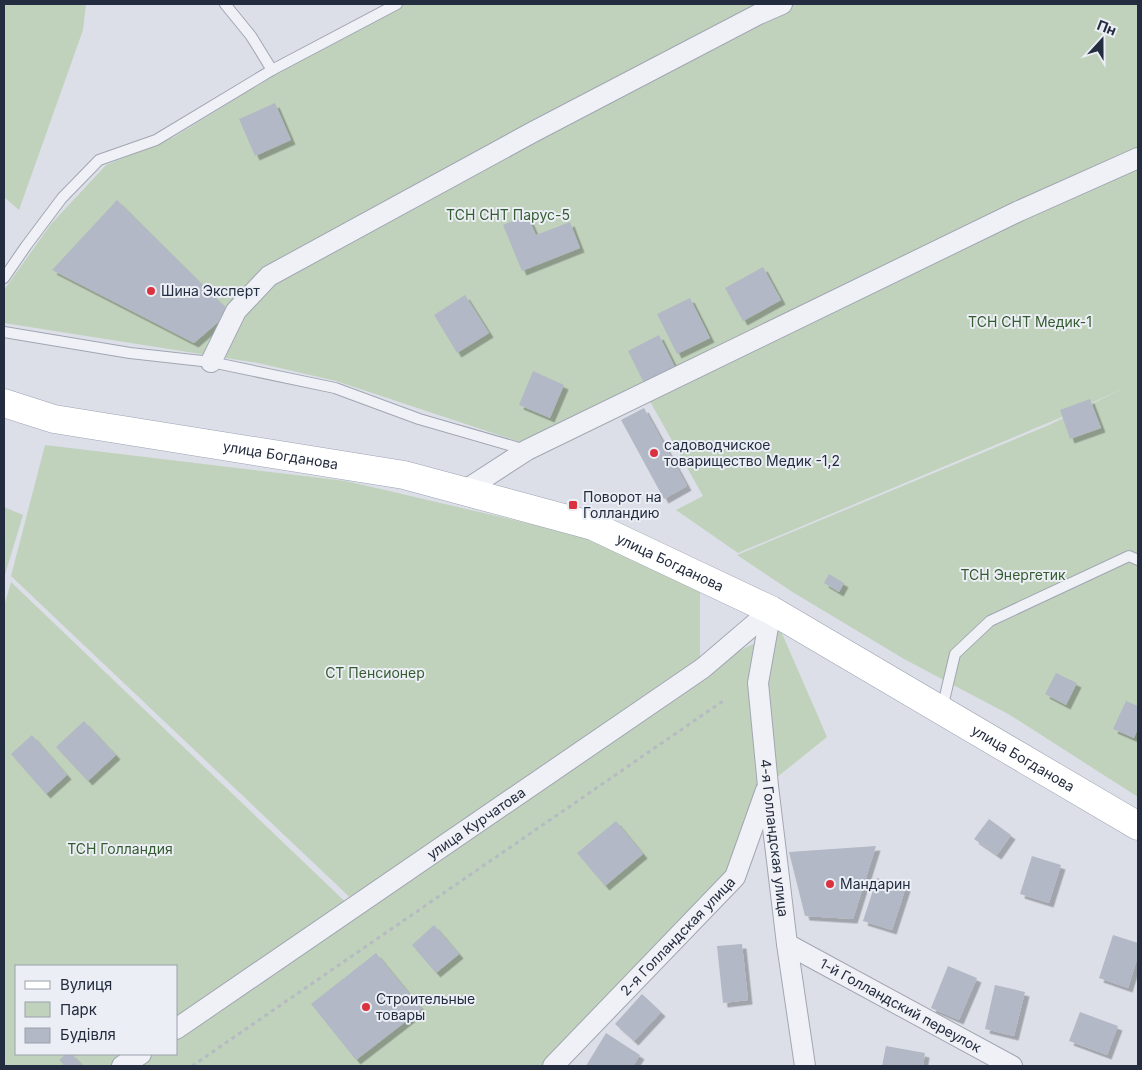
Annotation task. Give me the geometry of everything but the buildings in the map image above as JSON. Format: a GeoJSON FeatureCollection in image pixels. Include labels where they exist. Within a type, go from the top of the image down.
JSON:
{"type":"FeatureCollection","features":[{"type":"Feature","properties":{"kind":"main road","name":"улица Богданова"},"geometry":{"type":"LineString","coordinates":[[4,403],[54,418],[404,475],[593,526],[772,610],[1138,826]]}},
{"type":"Feature","properties":{"kind":"street"},"geometry":{"type":"LineString","coordinates":[[211,362],[236,311],[269,276],[533,132],[759,14],[782,4]]}},
{"type":"Feature","properties":{"kind":"street"},"geometry":{"type":"LineString","coordinates":[[464,491],[527,450],[1019,211],[1138,158]]}},
{"type":"Feature","properties":{"kind":"street","name":"4-я Голландская улица"},"geometry":{"type":"LineString","coordinates":[[772,610],[758,683],[768,786],[805,1066]]}},
{"type":"Feature","properties":{"kind":"street","name":"улица Курчатова"},"geometry":{"type":"LineString","coordinates":[[178,1028],[703,668],[772,610]]}},
{"type":"Feature","properties":{"kind":"street","name":"2-я Голландская улица"},"geometry":{"type":"LineString","coordinates":[[553,1066],[735,876],[768,786]]}},
{"type":"Feature","properties":{"kind":"street","name":"1-й Голландский переулок"},"geometry":{"type":"LineString","coordinates":[[788,944],[1012,1066]]}},
{"type":"Feature","properties":{"kind":"street"},"geometry":{"type":"LineString","coordinates":[[122,1066],[139,1055]]}},
{"type":"Feature","properties":{"kind":"lane"},"geometry":{"type":"LineString","coordinates":[[225,4],[250,36],[272,70]]}},
{"type":"Feature","properties":{"kind":"lane"},"geometry":{"type":"LineString","coordinates":[[4,278],[62,198],[100,160],[156,140],[272,70],[397,4]]}},
{"type":"Feature","properties":{"kind":"lane"},"geometry":{"type":"LineString","coordinates":[[4,332],[130,353],[211,362],[334,388],[419,420],[527,450]]}},
{"type":"Feature","properties":{"kind":"lane"},"geometry":{"type":"LineString","coordinates":[[942,710],[955,654],[990,621],[1129,556],[1138,560]]}},
{"type":"Feature","properties":{"kind":"path"},"geometry":{"type":"LineString","coordinates":[[192,1066],[723,701]]}},
{"type":"Feature","properties":{"kind":"green space"},"geometry":{"type":"Polygon","coordinates":[[[4,4],[86,4],[83,30],[19,210],[4,197],[4,4]]]}},
{"type":"Feature","properties":{"kind":"green space","name":"ТСН СНТ Парус-5"},"geometry":{"type":"Polygon","coordinates":[[[405,4],[1138,4],[1138,155],[523,443],[336,381],[258,363],[4,323],[4,290],[51,224],[106,165],[174,137],[278,73],[405,4]]]}},
{"type":"Feature","properties":{"kind":"green space"},"geometry":{"type":"Polygon","coordinates":[[[1138,162],[1138,797],[1010,715],[904,659],[794,593],[737,555],[1049,425],[1128,386],[1062,417],[738,553],[676,510],[703,496],[647,396],[1138,162]]]}},
{"type":"Feature","properties":{"kind":"green space","name":"СТ Пенсионер"},"geometry":{"type":"Polygon","coordinates":[[[45,445],[346,481],[600,540],[700,589],[700,667],[359,906],[11,576],[45,445]]]}},
{"type":"Feature","properties":{"kind":"green space"},"geometry":{"type":"Polygon","coordinates":[[[4,507],[23,515],[4,578],[4,507]]]}},
{"type":"Feature","properties":{"kind":"green space","name":"ТСН Голландия"},"geometry":{"type":"Polygon","coordinates":[[[11,582],[356,912],[703,668],[781,631],[827,737],[766,786],[734,875],[551,1066],[4,1066],[4,606],[11,582]]]}},
{"type":"Feature","properties":{"kind":"place","name":"Шина Эксперт"},"geometry":{"type":"Point","coordinates":[151,291]}},
{"type":"Feature","properties":{"kind":"place","name":"садоводчиское товарищество Медик -1,2"},"geometry":{"type":"Point","coordinates":[654,453]}},
{"type":"Feature","properties":{"kind":"place","name":"Поворот на Голландию"},"geometry":{"type":"Point","coordinates":[573,505]}},
{"type":"Feature","properties":{"kind":"place","name":"Мандарин"},"geometry":{"type":"Point","coordinates":[830,884]}},
{"type":"Feature","properties":{"kind":"place","name":"Строительные товары"},"geometry":{"type":"Point","coordinates":[366,1007]}},
{"type":"Feature","properties":{"kind":"park label","name":"ТСН СНТ Медик-1"},"geometry":{"type":"Point","coordinates":[1030,322]}},
{"type":"Feature","properties":{"kind":"park label","name":"ТСН Энергетик"},"geometry":{"type":"Point","coordinates":[1013,575]}}]}
